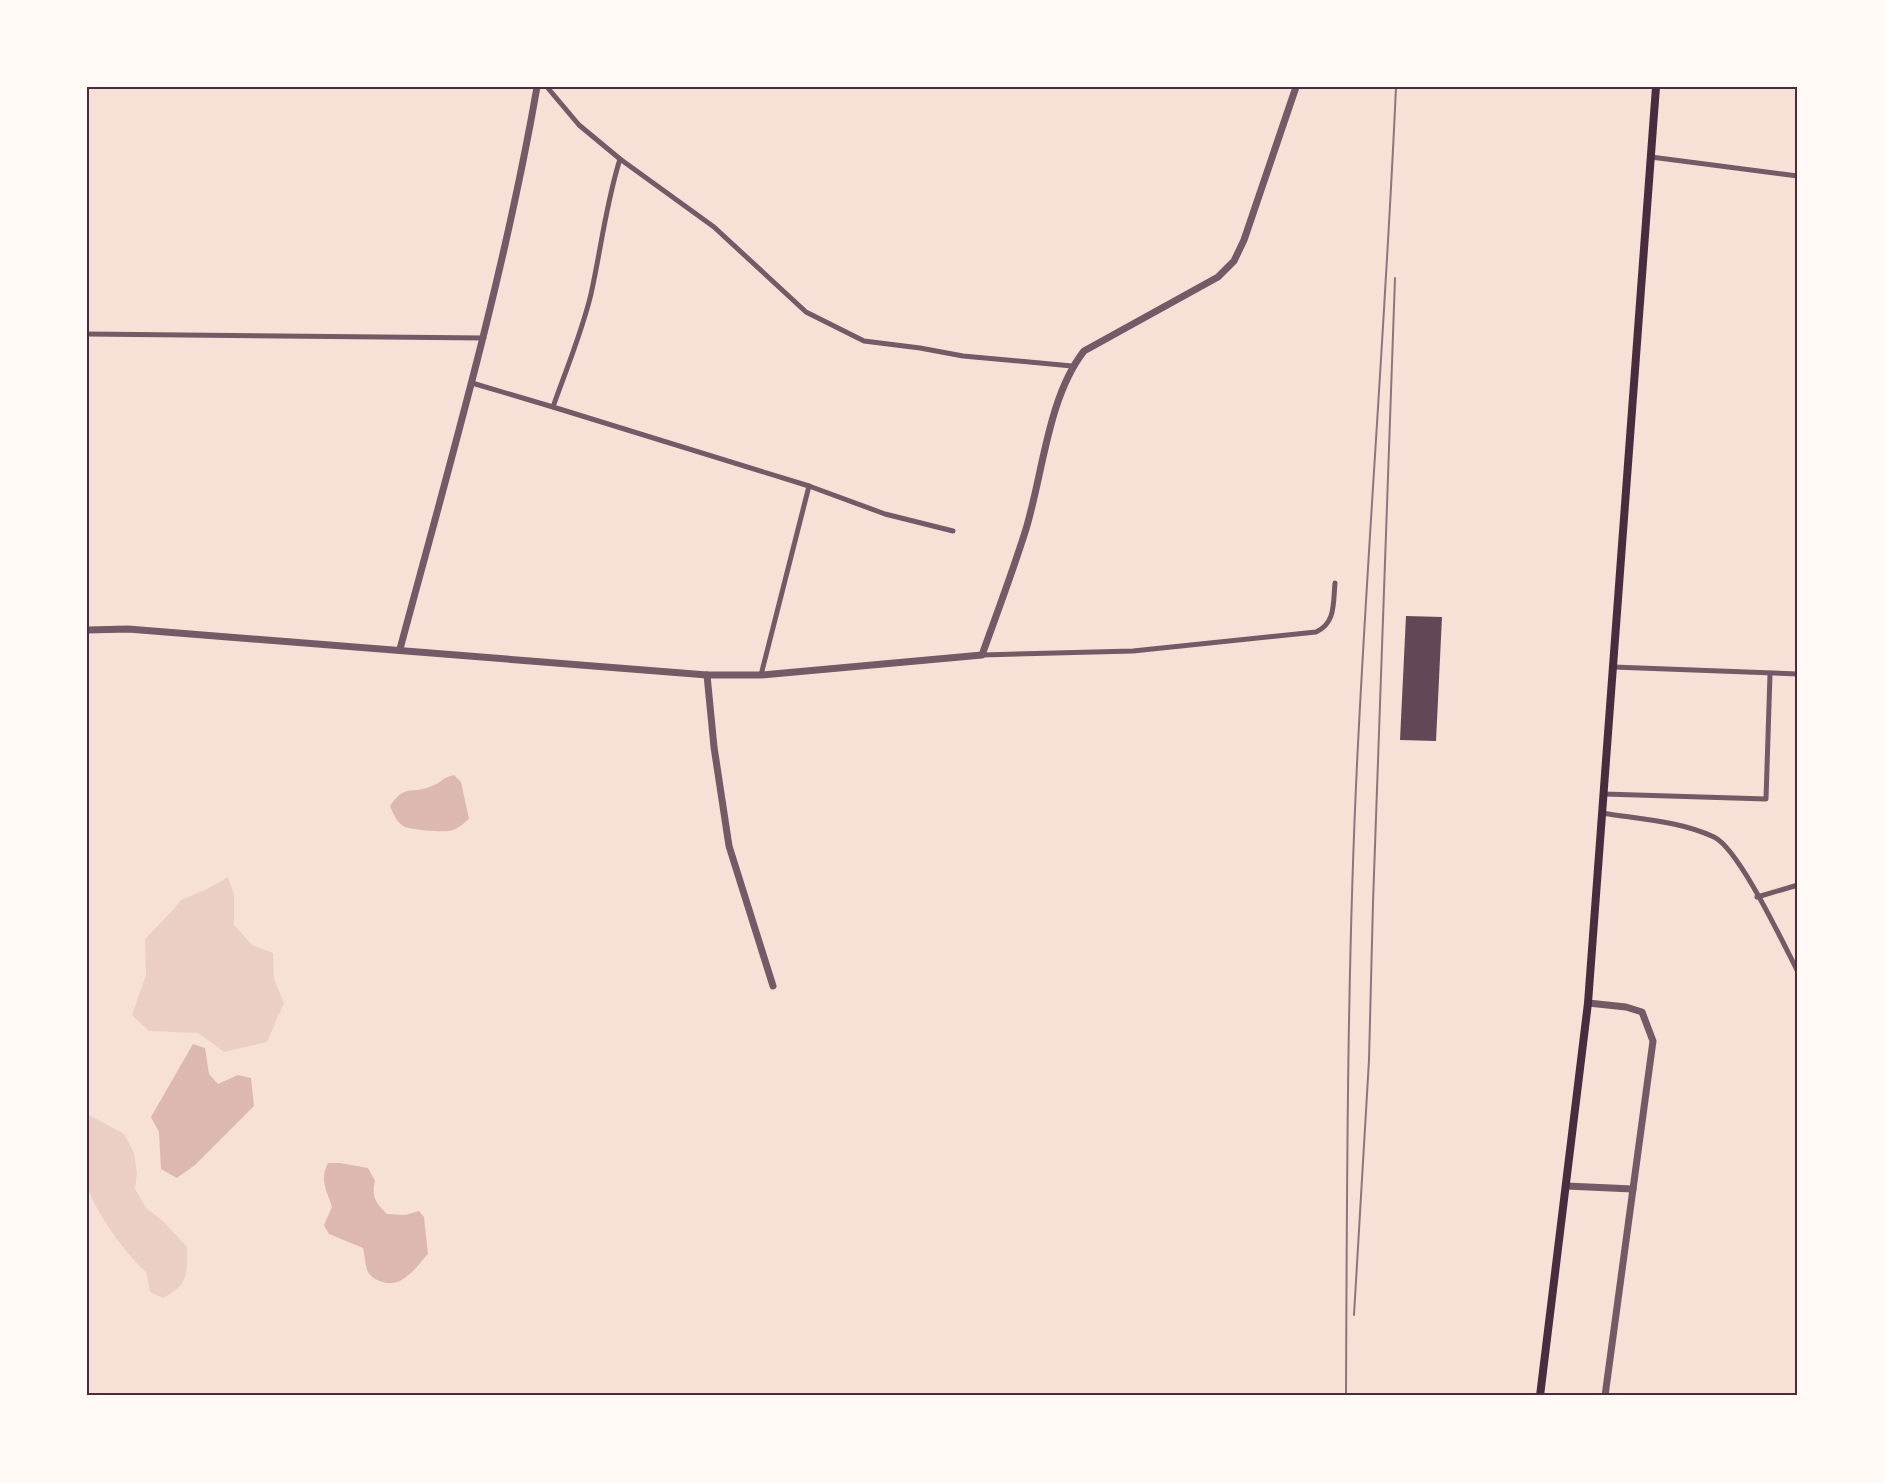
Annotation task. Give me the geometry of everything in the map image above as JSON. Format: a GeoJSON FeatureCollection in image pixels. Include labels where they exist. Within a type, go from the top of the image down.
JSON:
{"type":"FeatureCollection","features":[{"type":"Feature","properties":{"kind":"main road"},"geometry":{"type":"LineString","coordinates":[[1540,1396],[1588,1003],[1656,87]]}},
{"type":"Feature","properties":{"kind":"street"},"geometry":{"type":"LineString","coordinates":[[400,649],[484,338],[528,141],[537,87]]}},
{"type":"Feature","properties":{"kind":"street"},"geometry":{"type":"LineString","coordinates":[[546,87],[579,125],[620,159],[714,227],[806,312],[864,341],[963,356],[1072,366]]}},
{"type":"Feature","properties":{"kind":"street"},"geometry":{"type":"LineString","coordinates":[[982,655],[1026,528],[1051,424],[1072,366],[1084,351],[1218,277],[1234,261],[1244,240],[1296,87]]}},
{"type":"Feature","properties":{"kind":"street"},"geometry":{"type":"LineString","coordinates":[[1651,157],[1798,176]]}},
{"type":"Feature","properties":{"kind":"street"},"geometry":{"type":"LineString","coordinates":[[553,407],[590,297],[612,185],[620,159]]}},
{"type":"Feature","properties":{"kind":"street"},"geometry":{"type":"LineString","coordinates":[[87,334],[484,338]]}},
{"type":"Feature","properties":{"kind":"street"},"geometry":{"type":"LineString","coordinates":[[472,383],[809,486],[885,514],[953,531]]}},
{"type":"Feature","properties":{"kind":"street"},"geometry":{"type":"LineString","coordinates":[[761,675],[809,486]]}},
{"type":"Feature","properties":{"kind":"street"},"geometry":{"type":"LineString","coordinates":[[87,630],[128,629],[707,675],[761,675],[982,655],[1133,651],[1316,632],[1324,628],[1332,617],[1335,583]]}},
{"type":"Feature","properties":{"kind":"street"},"geometry":{"type":"LineString","coordinates":[[1613,667],[1798,674]]}},
{"type":"Feature","properties":{"kind":"street"},"geometry":{"type":"LineString","coordinates":[[1604,794],[1766,799],[1770,674]]}},
{"type":"Feature","properties":{"kind":"street"},"geometry":{"type":"LineString","coordinates":[[707,675],[714,747],[729,846],[773,986]]}},
{"type":"Feature","properties":{"kind":"street"},"geometry":{"type":"LineString","coordinates":[[1602,813],[1683,827],[1716,838],[1737,858],[1798,972]]}},
{"type":"Feature","properties":{"kind":"street"},"geometry":{"type":"LineString","coordinates":[[1758,897],[1798,885]]}},
{"type":"Feature","properties":{"kind":"street"},"geometry":{"type":"LineString","coordinates":[[1588,1003],[1626,1007],[1642,1012],[1653,1041],[1605,1396]]}},
{"type":"Feature","properties":{"kind":"street"},"geometry":{"type":"LineString","coordinates":[[1566,1186],[1633,1189]]}},
{"type":"Feature","properties":{"kind":"shaded area"},"geometry":{"type":"Polygon","coordinates":[[[454,775],[461,782],[469,819],[449,831],[412,829],[398,822],[390,806],[400,794],[425,788],[454,775]]]}},
{"type":"Feature","properties":{"kind":"shaded area"},"geometry":{"type":"Polygon","coordinates":[[[228,877],[234,894],[234,925],[252,945],[273,953],[274,979],[284,1003],[267,1042],[224,1052],[198,1033],[149,1031],[132,1015],[146,975],[145,939],[181,900],[228,877]]]}},
{"type":"Feature","properties":{"kind":"shaded area"},"geometry":{"type":"Polygon","coordinates":[[[193,1044],[205,1048],[209,1074],[218,1084],[238,1075],[251,1078],[254,1106],[195,1165],[177,1178],[161,1169],[159,1132],[151,1117],[193,1044]]]}},
{"type":"Feature","properties":{"kind":"shaded area"},"geometry":{"type":"Polygon","coordinates":[[[87,1114],[124,1134],[134,1153],[137,1173],[135,1189],[146,1208],[163,1221],[187,1247],[185,1278],[178,1288],[163,1298],[150,1292],[146,1272],[130,1256],[92,1199],[87,1183],[87,1114]]]}},
{"type":"Feature","properties":{"kind":"shaded area"},"geometry":{"type":"Polygon","coordinates":[[[328,1163],[368,1168],[375,1181],[375,1199],[387,1214],[405,1215],[419,1211],[424,1217],[428,1254],[403,1279],[390,1283],[374,1278],[368,1272],[363,1248],[329,1234],[324,1225],[332,1207],[324,1180],[328,1163]]]}},
{"type":"Feature","properties":{"kind":"building"},"geometry":{"type":"Polygon","coordinates":[[[1406,616],[1442,617],[1436,741],[1400,740],[1406,616]]]}},
{"type":"Feature","properties":{"kind":"railway"},"geometry":{"type":"LineString","coordinates":[[1346,1396],[1348,1080],[1354,843],[1361,679],[1396,87]]}},
{"type":"Feature","properties":{"kind":"railway"},"geometry":{"type":"LineString","coordinates":[[1354,1315],[1369,1060],[1395,278]]}}]}
